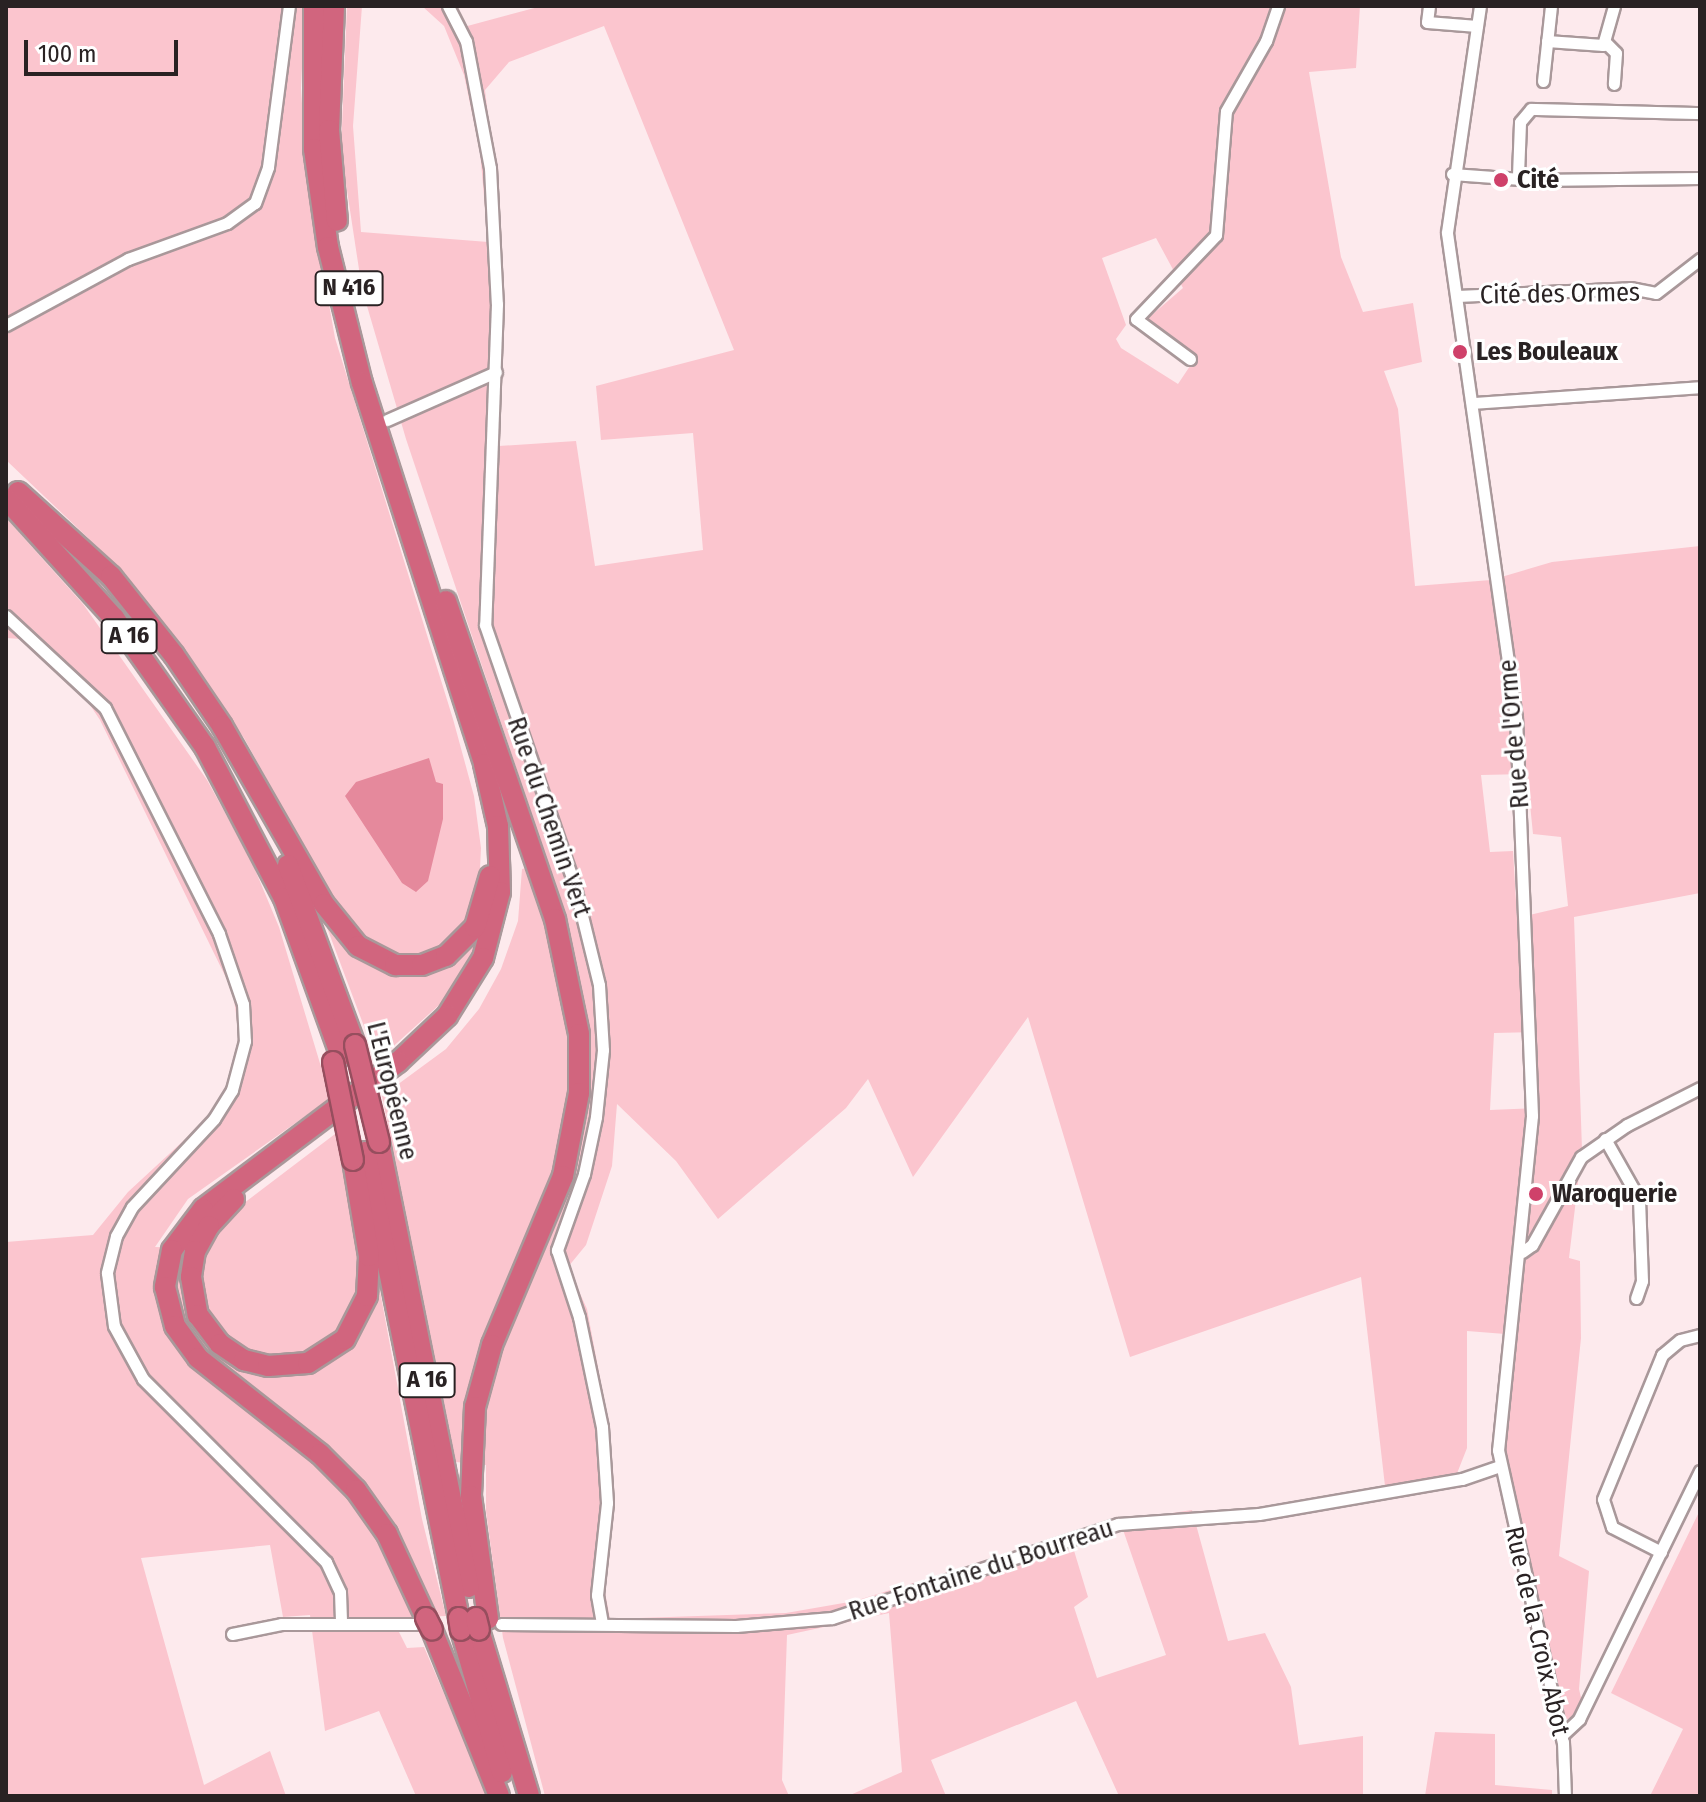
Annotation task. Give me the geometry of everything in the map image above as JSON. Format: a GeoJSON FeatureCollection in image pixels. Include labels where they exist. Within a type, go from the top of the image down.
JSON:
{"type":"FeatureCollection","features":[{"type":"Feature","properties":{"kind":"highway"},"geometry":{"type":"LineString","coordinates":[[314,6],[314,149],[328,247],[362,383],[485,767],[500,844],[498,909],[483,958],[457,1003],[420,1044],[246,1173],[192,1220],[172,1250],[165,1287],[175,1326],[198,1358],[320,1454],[356,1490],[387,1534],[499,1796]]}},
{"type":"Feature","properties":{"kind":"highway","name":"N 416"},"geometry":{"type":"LineString","coordinates":[[334,6],[329,130],[337,217],[351,296],[387,420],[446,601]]}},
{"type":"Feature","properties":{"kind":"highway"},"geometry":{"type":"LineString","coordinates":[[10,489],[83,547],[131,599],[222,726],[337,924],[369,954],[395,965],[422,965],[457,948],[475,927],[489,885],[482,793],[446,645]]}},
{"type":"Feature","properties":{"kind":"highway","name":"A 16"},"geometry":{"type":"LineString","coordinates":[[10,489],[152,668],[230,790],[270,867],[343,1054]]}},
{"type":"Feature","properties":{"kind":"highway","name":"L'Européenne"},"geometry":{"type":"LineString","coordinates":[[10,489],[115,593],[213,728],[294,878],[343,1054],[479,1624],[511,1796]]}},
{"type":"Feature","properties":{"kind":"highway"},"geometry":{"type":"LineString","coordinates":[[343,1054],[365,1151],[367,1296],[356,1324],[340,1345],[308,1363],[268,1366],[232,1353],[204,1326],[192,1292],[195,1251],[209,1226],[242,1192],[445,1034],[481,987],[505,930],[512,883],[510,828],[446,601]]}},
{"type":"Feature","properties":{"kind":"highway"},"geometry":{"type":"LineString","coordinates":[[446,601],[555,919],[579,1034],[579,1093],[569,1153],[556,1196],[495,1336],[475,1407],[471,1496],[479,1624]]}},
{"type":"Feature","properties":{"kind":"highway","name":"L'Européenne"},"geometry":{"type":"LineString","coordinates":[[479,1624],[531,1796]]}},
{"type":"Feature","properties":{"kind":"street"},"geometry":{"type":"LineString","coordinates":[[6,325],[128,259],[227,223],[255,203],[268,167],[289,6]]}},
{"type":"Feature","properties":{"kind":"street","name":"Rue du Chemin Vert"},"geometry":{"type":"LineString","coordinates":[[448,6],[466,41],[485,132],[496,289],[496,372],[486,634],[574,883],[593,953],[602,1018],[594,1129],[557,1250],[579,1317],[602,1427],[607,1495],[597,1595],[602,1624]]}},
{"type":"Feature","properties":{"kind":"street"},"geometry":{"type":"LineString","coordinates":[[1190,359],[1136,319],[1216,235],[1226,111],[1266,41],[1278,6]]}},
{"type":"Feature","properties":{"kind":"street"},"geometry":{"type":"LineString","coordinates":[[1429,6],[1427,22],[1477,26]]}},
{"type":"Feature","properties":{"kind":"street","name":"Rue de l'Orme"},"geometry":{"type":"LineString","coordinates":[[1480,6],[1452,174],[1447,233],[1517,726],[1532,1116],[1522,1252],[1498,1433],[1500,1466]]}},
{"type":"Feature","properties":{"kind":"street"},"geometry":{"type":"LineString","coordinates":[[1543,81],[1551,6]]}},
{"type":"Feature","properties":{"kind":"street"},"geometry":{"type":"LineString","coordinates":[[1606,43],[1614,6]]}},
{"type":"Feature","properties":{"kind":"street"},"geometry":{"type":"LineString","coordinates":[[1547,41],[1606,43],[1616,53],[1614,84]]}},
{"type":"Feature","properties":{"kind":"street"},"geometry":{"type":"LineString","coordinates":[[1518,175],[1520,122],[1526,112],[1543,106],[1700,113]]}},
{"type":"Feature","properties":{"kind":"street"},"geometry":{"type":"LineString","coordinates":[[1452,174],[1518,175],[1535,180],[1700,178]]}},
{"type":"Feature","properties":{"kind":"street","name":"Cité des Ormes"},"geometry":{"type":"LineString","coordinates":[[1457,296],[1625,288],[1656,293],[1700,259]]}},
{"type":"Feature","properties":{"kind":"street"},"geometry":{"type":"LineString","coordinates":[[387,420],[496,372]]}},
{"type":"Feature","properties":{"kind":"street"},"geometry":{"type":"LineString","coordinates":[[1473,403],[1700,387]]}},
{"type":"Feature","properties":{"kind":"street"},"geometry":{"type":"LineString","coordinates":[[6,616],[105,708],[219,934],[243,1004],[245,1041],[232,1090],[214,1119],[132,1207],[116,1236],[107,1273],[114,1326],[143,1379],[326,1562],[340,1592],[341,1624]]}},
{"type":"Feature","properties":{"kind":"street"},"geometry":{"type":"LineString","coordinates":[[1522,1252],[1535,1240],[1570,1169],[1605,1139],[1700,1088]]}},
{"type":"Feature","properties":{"kind":"street"},"geometry":{"type":"LineString","coordinates":[[1605,1139],[1639,1199],[1642,1281],[1636,1298]]}},
{"type":"Feature","properties":{"kind":"street"},"geometry":{"type":"LineString","coordinates":[[1661,1552],[1615,1530],[1604,1515],[1603,1499],[1662,1355],[1680,1340],[1700,1335]]}},
{"type":"Feature","properties":{"kind":"street","name":"Rue Fontaine du Bourreau"},"geometry":{"type":"LineString","coordinates":[[479,1624],[736,1626],[832,1618],[1118,1524],[1253,1515],[1462,1479],[1500,1466]]}},
{"type":"Feature","properties":{"kind":"street","name":"Rue de la Croix Abot"},"geometry":{"type":"LineString","coordinates":[[1500,1466],[1561,1736],[1565,1796]]}},
{"type":"Feature","properties":{"kind":"street"},"geometry":{"type":"LineString","coordinates":[[1561,1736],[1579,1719],[1700,1471]]}},
{"type":"Feature","properties":{"kind":"street"},"geometry":{"type":"LineString","coordinates":[[232,1634],[265,1625],[424,1624]]}},
{"type":"Feature","properties":{"kind":"shaded area"},"geometry":{"type":"Polygon","coordinates":[[[6,6],[305,6],[301,88],[307,180],[335,338],[453,719],[474,796],[481,848],[479,889],[464,926],[474,946],[467,966],[449,996],[377,1061],[326,925],[341,914],[244,738],[125,573],[6,460],[6,6]]]}},
{"type":"Feature","properties":{"kind":"shaded area"},"geometry":{"type":"Polygon","coordinates":[[[347,6],[362,6],[353,126],[361,232],[488,242],[480,151],[464,75],[444,26],[422,6],[452,6],[460,28],[542,6],[1360,6],[1356,68],[1309,72],[1341,257],[1363,312],[1413,303],[1422,362],[1384,371],[1398,409],[1415,586],[1491,580],[1552,562],[1700,546],[1700,893],[1574,917],[1582,1149],[1569,1258],[1580,1261],[1581,1338],[1559,1556],[1589,1571],[1579,1689],[1582,1702],[1573,1719],[1565,1719],[1507,1464],[1505,1439],[1518,1335],[1467,1331],[1467,1448],[1456,1476],[1385,1486],[1361,1277],[1130,1357],[1028,1017],[913,1177],[868,1079],[846,1108],[718,1219],[676,1161],[617,1104],[612,1166],[586,1245],[568,1267],[587,1309],[603,1394],[614,1490],[605,1592],[610,1619],[786,1613],[855,1601],[1069,1534],[1088,1597],[1074,1607],[1097,1678],[1166,1655],[1120,1521],[1192,1510],[1228,1641],[1265,1633],[1291,1687],[1299,1745],[1363,1736],[1363,1796],[1119,1796],[1076,1701],[931,1760],[946,1796],[848,1796],[902,1772],[889,1613],[787,1635],[782,1780],[789,1796],[545,1796],[503,1638],[486,1511],[486,1465],[456,1462],[382,1096],[446,1049],[479,1009],[501,969],[518,921],[522,869],[548,863],[406,439],[362,289],[341,151],[347,6]],[[604,26],[509,62],[485,90],[499,209],[499,446],[576,441],[595,566],[703,550],[693,433],[601,440],[596,386],[734,350],[604,26]],[[1156,238],[1102,258],[1126,325],[1116,339],[1121,348],[1178,384],[1196,357],[1146,320],[1183,288],[1156,238]],[[1527,774],[1481,775],[1490,852],[1513,851],[1517,918],[1568,906],[1561,837],[1533,834],[1527,774]],[[1537,1032],[1494,1033],[1490,1110],[1538,1108],[1537,1032]]]}},
{"type":"Feature","properties":{"kind":"shaded area"},"geometry":{"type":"Polygon","coordinates":[[[6,518],[83,604],[207,780],[251,860],[279,927],[322,1070],[328,1100],[188,1199],[155,1247],[185,1248],[335,1134],[360,1252],[355,1291],[380,1291],[422,1519],[446,1616],[392,1618],[407,1648],[424,1647],[488,1796],[416,1796],[379,1711],[325,1731],[310,1615],[283,1617],[270,1545],[141,1558],[204,1785],[270,1751],[286,1796],[6,1796],[6,1242],[93,1235],[128,1192],[208,1118],[230,1079],[239,1036],[233,992],[100,720],[84,696],[21,639],[6,638],[6,518]]]}},
{"type":"Feature","properties":{"kind":"shaded area"},"geometry":{"type":"Polygon","coordinates":[[[429,758],[436,782],[443,784],[443,819],[428,881],[416,892],[402,883],[345,796],[356,782],[429,758]]]}},
{"type":"Feature","properties":{"kind":"shaded area"},"geometry":{"type":"Polygon","coordinates":[[[1700,1510],[1700,1796],[1650,1796],[1683,1729],[1611,1693],[1700,1510]]]}},
{"type":"Feature","properties":{"kind":"shaded area"},"geometry":{"type":"Polygon","coordinates":[[[1435,1732],[1495,1734],[1495,1785],[1552,1790],[1552,1796],[1425,1796],[1435,1732]]]}},
{"type":"Feature","properties":{"kind":"place","name":"Cité"},"geometry":{"type":"Point","coordinates":[1501,180]}},
{"type":"Feature","properties":{"kind":"place","name":"Les Bouleaux"},"geometry":{"type":"Point","coordinates":[1460,352]}},
{"type":"Feature","properties":{"kind":"place","name":"Waroquerie"},"geometry":{"type":"Point","coordinates":[1536,1194]}}]}
